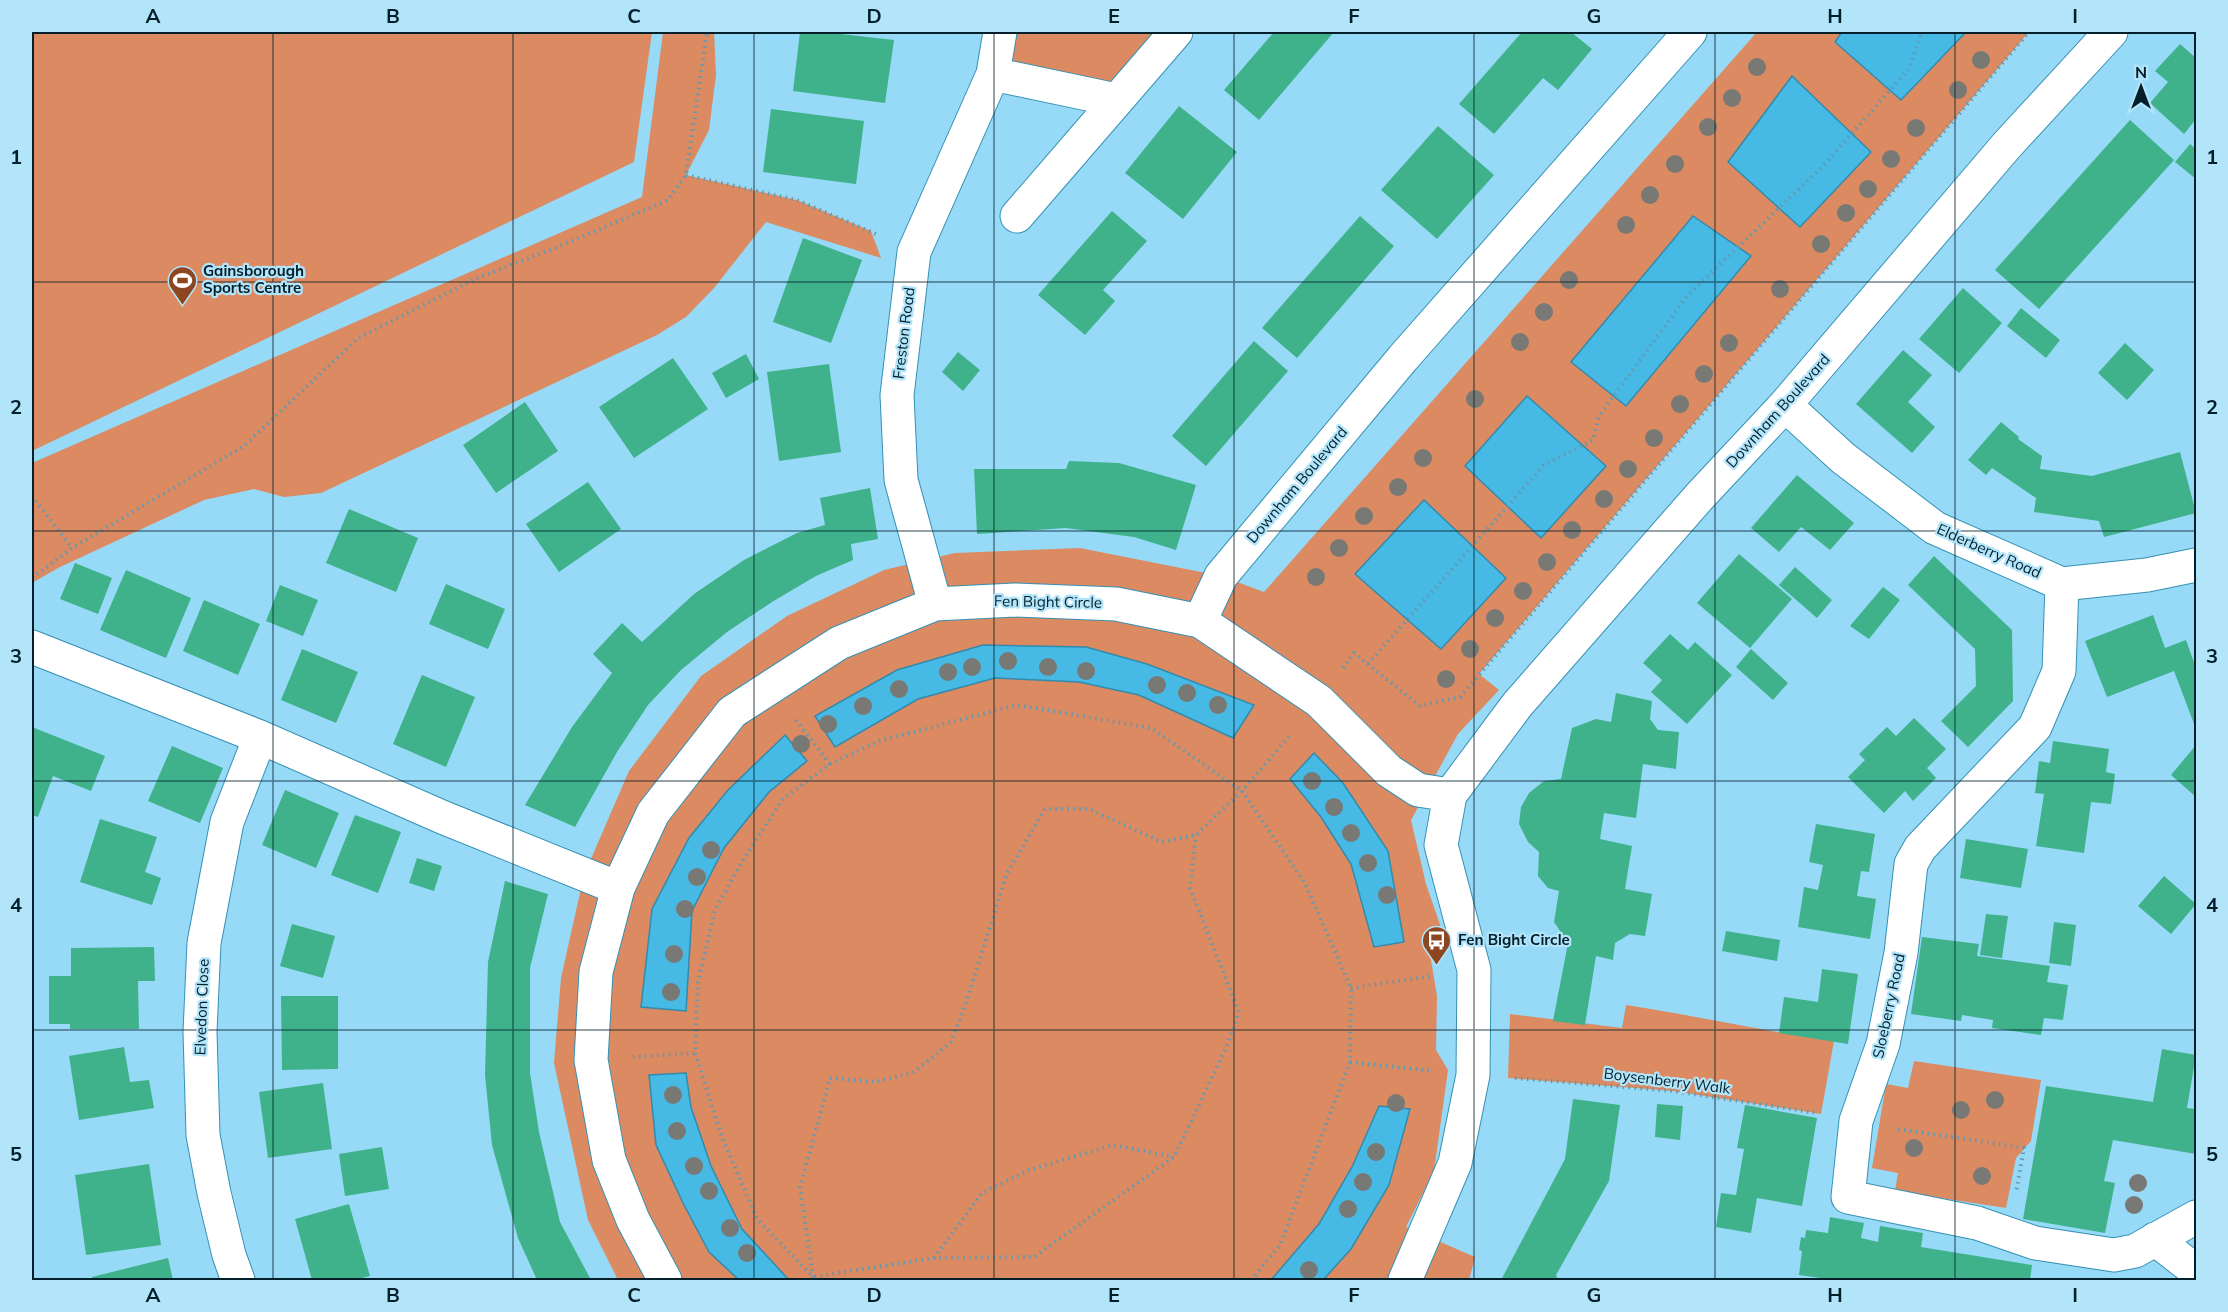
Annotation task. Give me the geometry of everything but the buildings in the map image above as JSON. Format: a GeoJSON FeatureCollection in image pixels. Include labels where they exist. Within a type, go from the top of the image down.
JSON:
{"type":"FeatureCollection","features":[{"type":"Feature","properties":{"kind":"street","name":"Freston Road"},"geometry":{"type":"LineString","coordinates":[[935,604],[901,480],[897,395],[914,252],[993,74],[1000,32]]}},
{"type":"Feature","properties":{"kind":"street"},"geometry":{"type":"LineString","coordinates":[[1017,216],[1176,32]]}},
{"type":"Feature","properties":{"kind":"street","name":"Downham Boulevard"},"geometry":{"type":"LineString","coordinates":[[1200,621],[1221,576],[1403,357],[1690,32]]}},
{"type":"Feature","properties":{"kind":"street","name":"Downham Boulevard"},"geometry":{"type":"LineString","coordinates":[[1450,795],[1517,705],[1699,497],[1785,405],[2007,145],[2111,32]]}},
{"type":"Feature","properties":{"kind":"street"},"geometry":{"type":"LineString","coordinates":[[993,74],[1116,100]]}},
{"type":"Feature","properties":{"kind":"street","name":"Elderberry Road"},"geometry":{"type":"LineString","coordinates":[[1785,405],[1843,458],[1935,528],[2062,584],[2147,575],[2196,565]]}},
{"type":"Feature","properties":{"kind":"street","name":"Sloeberry Road"},"geometry":{"type":"LineString","coordinates":[[2062,584],[2059,671],[2036,727],[1920,848],[1911,864],[1901,953],[1883,1044],[1856,1121],[1848,1197],[1977,1223],[2036,1243],[2114,1255],[2135,1251],[2196,1217]]}},
{"type":"Feature","properties":{"kind":"street","name":"Fen Bight Circle"},"geometry":{"type":"LineString","coordinates":[[666,1281],[633,1220],[609,1160],[591,1060],[597,972],[618,888],[653,813],[732,712],[839,643],[935,604],[1015,600],[1116,604],[1200,621],[1319,700],[1389,771],[1418,790],[1450,795]]}},
{"type":"Feature","properties":{"kind":"street"},"geometry":{"type":"LineString","coordinates":[[32,647],[260,737],[442,816],[618,888]]}},
{"type":"Feature","properties":{"kind":"street","name":"Elvedon Close"},"geometry":{"type":"LineString","coordinates":[[238,1281],[229,1255],[214,1193],[203,1135],[200,1032],[204,943],[227,822],[260,737]]}},
{"type":"Feature","properties":{"kind":"street"},"geometry":{"type":"LineString","coordinates":[[1406,1281],[1455,1163],[1473,1075],[1474,970],[1441,845],[1450,795]]}},
{"type":"Feature","properties":{"kind":"street"},"geometry":{"type":"LineString","coordinates":[[2155,1239],[2196,1271]]}},
{"type":"Feature","properties":{"kind":"path"},"geometry":{"type":"LineString","coordinates":[[32,578],[72,548],[244,446],[358,338],[475,279],[669,200],[686,175],[707,32]]}},
{"type":"Feature","properties":{"kind":"path"},"geometry":{"type":"LineString","coordinates":[[1368,664],[1543,466],[1593,440],[1599,416],[1687,296],[1823,166],[1910,69],[1922,32]]}},
{"type":"Feature","properties":{"kind":"path"},"geometry":{"type":"LineString","coordinates":[[686,175],[797,200],[914,252]]}},
{"type":"Feature","properties":{"kind":"path"},"geometry":{"type":"LineString","coordinates":[[32,496],[72,548]]}},
{"type":"Feature","properties":{"kind":"path"},"geometry":{"type":"LineString","coordinates":[[812,1279],[800,1187],[830,1078],[874,1082],[914,1072],[951,1042],[965,1006],[1007,873],[1045,809],[1089,809],[1162,842],[1196,836],[1242,791],[1151,728],[1017,705],[879,741],[830,764],[783,799],[744,858],[715,910],[698,982],[695,1053],[722,1137],[757,1219],[812,1279],[818,1281]]}},
{"type":"Feature","properties":{"kind":"path"},"geometry":{"type":"LineString","coordinates":[[812,1279],[933,1258],[1034,1257],[1174,1157],[1226,1048],[1239,1012],[1191,888],[1196,836]]}},
{"type":"Feature","properties":{"kind":"path"},"geometry":{"type":"LineString","coordinates":[[1351,988],[1474,970]]}},
{"type":"Feature","properties":{"kind":"path","name":"Boysenberry Walk"},"geometry":{"type":"LineString","coordinates":[[1350,1062],[1473,1075],[1673,1091],[2024,1148],[2013,1208],[2011,1234]]}},
{"type":"Feature","properties":{"kind":"path"},"geometry":{"type":"LineString","coordinates":[[933,1258],[982,1194],[1029,1170],[1113,1145],[1174,1157]]}},
{"type":"Feature","properties":{"kind":"shaded area","name":"Gainsborough Sports Centre"},"geometry":{"type":"Polygon","coordinates":[[[32,32],[652,32],[634,162],[32,451],[32,32]]]}},
{"type":"Feature","properties":{"kind":"shaded area"},"geometry":{"type":"Polygon","coordinates":[[[663,32],[714,32],[716,75],[709,130],[686,175],[797,200],[871,231],[881,258],[766,222],[714,288],[686,317],[657,335],[321,493],[284,497],[254,489],[204,500],[58,568],[32,583],[32,463],[642,197],[663,32]]]}},
{"type":"Feature","properties":{"kind":"shaded area"},"geometry":{"type":"Polygon","coordinates":[[[1000,32],[1176,32],[1116,100],[993,74],[1000,32]]]}},
{"type":"Feature","properties":{"kind":"shaded area"},"geometry":{"type":"Polygon","coordinates":[[[1757,32],[2029,32],[1479,674],[1499,690],[1458,734],[1411,820],[1426,884],[1445,939],[1428,942],[1437,996],[1436,1050],[1448,1070],[1434,1171],[1406,1227],[1475,1257],[1469,1280],[618,1280],[588,1220],[554,1063],[561,978],[584,875],[629,771],[701,676],[787,616],[884,570],[955,553],[1080,548],[1221,576],[1264,592],[1757,32]]]}},
{"type":"Feature","properties":{"kind":"shaded area"},"geometry":{"type":"Polygon","coordinates":[[[1626,1005],[1834,1041],[1821,1114],[1673,1091],[1508,1078],[1510,1014],[1622,1028],[1626,1005]]]}},
{"type":"Feature","properties":{"kind":"shaded area"},"geometry":{"type":"Polygon","coordinates":[[[1914,1061],[2041,1080],[2031,1141],[2016,1158],[2006,1208],[1895,1191],[1898,1173],[1872,1168],[1886,1084],[1908,1088],[1914,1061]]]}},
{"type":"Feature","properties":{"kind":"water"},"geometry":{"type":"Polygon","coordinates":[[[1842,32],[1966,32],[1901,100],[1835,42],[1842,32]]]}},
{"type":"Feature","properties":{"kind":"water"},"geometry":{"type":"Polygon","coordinates":[[[1792,76],[1871,152],[1800,227],[1728,162],[1792,76]]]}},
{"type":"Feature","properties":{"kind":"water"},"geometry":{"type":"Polygon","coordinates":[[[1693,216],[1751,256],[1626,406],[1571,362],[1693,216]]]}},
{"type":"Feature","properties":{"kind":"water"},"geometry":{"type":"Polygon","coordinates":[[[1527,396],[1606,466],[1541,538],[1465,466],[1527,396]]]}},
{"type":"Feature","properties":{"kind":"water"},"geometry":{"type":"Polygon","coordinates":[[[1424,500],[1506,578],[1441,649],[1355,574],[1424,500]]]}},
{"type":"Feature","properties":{"kind":"water"},"geometry":{"type":"Polygon","coordinates":[[[983,645],[1086,647],[1147,664],[1254,705],[1233,738],[1139,695],[1079,682],[995,678],[918,699],[835,747],[815,716],[897,670],[983,645]]]}},
{"type":"Feature","properties":{"kind":"water"},"geometry":{"type":"Polygon","coordinates":[[[785,735],[807,761],[769,792],[724,848],[692,911],[686,1011],[641,1007],[652,909],[689,838],[728,790],[785,735]]]}},
{"type":"Feature","properties":{"kind":"water"},"geometry":{"type":"Polygon","coordinates":[[[1314,753],[1343,783],[1388,851],[1404,942],[1374,947],[1351,864],[1321,817],[1290,779],[1314,753]]]}},
{"type":"Feature","properties":{"kind":"water"},"geometry":{"type":"Polygon","coordinates":[[[686,1073],[691,1107],[711,1166],[742,1229],[789,1280],[739,1280],[709,1252],[683,1203],[656,1145],[649,1075],[686,1073]]]}},
{"type":"Feature","properties":{"kind":"water"},"geometry":{"type":"Polygon","coordinates":[[[1379,1106],[1410,1109],[1389,1185],[1351,1249],[1323,1280],[1271,1280],[1319,1224],[1352,1167],[1379,1106]]]}},
{"type":"Feature","properties":{"kind":"place","name":"Gainsborough Sports Centre"},"geometry":{"type":"Point","coordinates":[182,306]}},
{"type":"Feature","properties":{"kind":"place","name":"Fen Bight Circle"},"geometry":{"type":"Point","coordinates":[1437,966]}}]}
